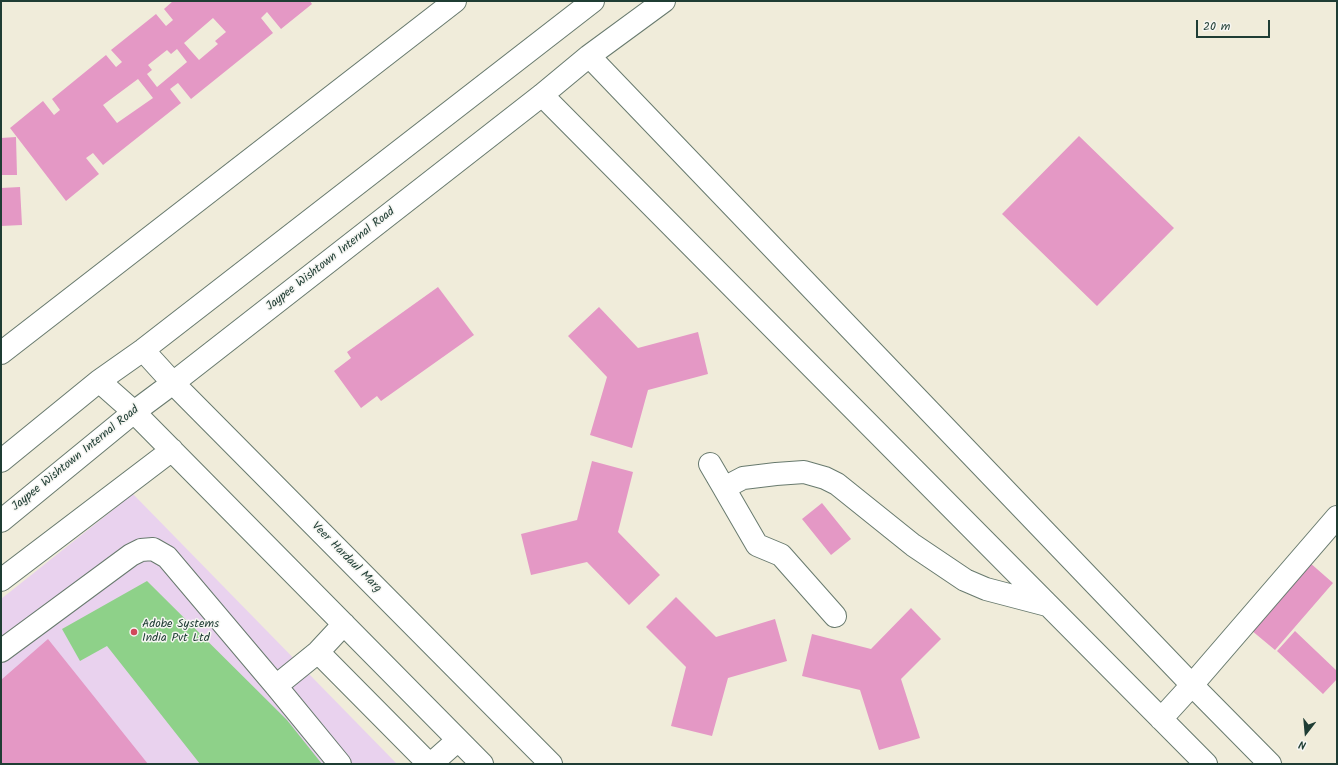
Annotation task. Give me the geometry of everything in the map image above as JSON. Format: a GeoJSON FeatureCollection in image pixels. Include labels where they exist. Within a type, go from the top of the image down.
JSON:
{"type":"FeatureCollection","features":[{"type":"Feature","properties":{"kind":"street"},"geometry":{"type":"LineString","coordinates":[[1,353],[455,1]]}},
{"type":"Feature","properties":{"kind":"street"},"geometry":{"type":"LineString","coordinates":[[1,460],[99,381],[143,350],[593,1]]}},
{"type":"Feature","properties":{"kind":"street","name":"Jaypee Wishtown Internal Road"},"geometry":{"type":"LineString","coordinates":[[1,521],[134,412],[542,95],[589,56],[664,1]]}},
{"type":"Feature","properties":{"kind":"street"},"geometry":{"type":"LineString","coordinates":[[589,56],[1192,686],[1270,764]]}},
{"type":"Feature","properties":{"kind":"street"},"geometry":{"type":"LineString","coordinates":[[542,95],[1206,764]]}},
{"type":"Feature","properties":{"kind":"street","name":"Veer Hardaul Marg"},"geometry":{"type":"LineString","coordinates":[[143,350],[173,383],[551,764]]}},
{"type":"Feature","properties":{"kind":"street"},"geometry":{"type":"LineString","coordinates":[[99,381],[134,412],[482,764]]}},
{"type":"Feature","properties":{"kind":"street"},"geometry":{"type":"LineString","coordinates":[[1,580],[172,450]]}},
{"type":"Feature","properties":{"kind":"street"},"geometry":{"type":"LineString","coordinates":[[710,464],[758,545],[780,555],[835,616]]}},
{"type":"Feature","properties":{"kind":"street"},"geometry":{"type":"LineString","coordinates":[[724,488],[743,478],[776,474],[804,472],[825,478],[837,484],[913,545],[965,580],[986,589],[1048,606]]}},
{"type":"Feature","properties":{"kind":"street"},"geometry":{"type":"LineString","coordinates":[[1161,719],[1192,686],[1337,517]]}},
{"type":"Feature","properties":{"kind":"street"},"geometry":{"type":"LineString","coordinates":[[1,651],[131,555],[142,550],[153,549],[166,557],[340,764]]}},
{"type":"Feature","properties":{"kind":"street"},"geometry":{"type":"LineString","coordinates":[[276,686],[318,652],[344,624]]}},
{"type":"Feature","properties":{"kind":"street"},"geometry":{"type":"LineString","coordinates":[[318,652],[430,764],[458,740]]}},
{"type":"Feature","properties":{"kind":"shaded area","name":"Adobe Systems India Pvt Ltd"},"geometry":{"type":"Polygon","coordinates":[[[133,494],[397,764],[1,764],[1,599],[133,494]]]}},
{"type":"Feature","properties":{"kind":"green space"},"geometry":{"type":"Polygon","coordinates":[[[147,581],[287,720],[322,764],[200,764],[107,646],[80,661],[62,629],[147,581]]]}},
{"type":"Feature","properties":{"kind":"building"},"geometry":{"type":"Polygon","coordinates":[[[173,1],[310,1],[312,4],[281,29],[267,12],[261,18],[273,33],[191,99],[178,83],[170,89],[181,103],[103,165],[93,153],[86,158],[99,174],[66,201],[10,128],[43,101],[54,115],[60,110],[52,99],[106,55],[116,67],[122,62],[111,50],[156,14],[166,26],[173,20],[164,9],[173,1]],[[213,18],[184,43],[199,60],[218,44],[215,41],[226,32],[213,18]],[[177,49],[171,54],[167,50],[148,65],[152,70],[147,74],[157,87],[187,62],[177,49]],[[138,79],[103,105],[117,123],[153,98],[138,79]]]}},
{"type":"Feature","properties":{"kind":"building"},"geometry":{"type":"Polygon","coordinates":[[[1079,136],[1174,228],[1097,306],[1002,214],[1079,136]]]}},
{"type":"Feature","properties":{"kind":"building"},"geometry":{"type":"Polygon","coordinates":[[[16,137],[17,175],[1,175],[1,138],[16,137]]]}},
{"type":"Feature","properties":{"kind":"building"},"geometry":{"type":"Polygon","coordinates":[[[20,187],[22,225],[1,226],[1,188],[20,187]]]}},
{"type":"Feature","properties":{"kind":"building"},"geometry":{"type":"Polygon","coordinates":[[[438,287],[474,335],[381,401],[377,396],[361,408],[334,371],[351,358],[347,352],[438,287]]]}},
{"type":"Feature","properties":{"kind":"building"},"geometry":{"type":"Polygon","coordinates":[[[599,307],[638,348],[698,332],[708,374],[648,390],[632,448],[590,435],[607,377],[568,336],[599,307]]]}},
{"type":"Feature","properties":{"kind":"building"},"geometry":{"type":"Polygon","coordinates":[[[592,461],[633,472],[618,532],[660,575],[629,605],[587,562],[531,575],[521,534],[577,520],[592,461]]]}},
{"type":"Feature","properties":{"kind":"building"},"geometry":{"type":"Polygon","coordinates":[[[822,503],[851,539],[831,555],[802,519],[822,503]]]}},
{"type":"Feature","properties":{"kind":"building"},"geometry":{"type":"Polygon","coordinates":[[[1309,562],[1333,583],[1275,650],[1251,630],[1309,562]]]}},
{"type":"Feature","properties":{"kind":"building"},"geometry":{"type":"Polygon","coordinates":[[[676,597],[716,637],[775,619],[787,661],[728,678],[712,736],[671,726],[686,667],[646,627],[676,597]]]}},
{"type":"Feature","properties":{"kind":"building"},"geometry":{"type":"Polygon","coordinates":[[[911,608],[941,639],[901,679],[920,738],[879,750],[860,690],[802,676],[812,634],[871,649],[911,608]]]}},
{"type":"Feature","properties":{"kind":"building"},"geometry":{"type":"Polygon","coordinates":[[[1295,631],[1337,671],[1337,679],[1323,694],[1277,651],[1295,631]]]}},
{"type":"Feature","properties":{"kind":"building"},"geometry":{"type":"Polygon","coordinates":[[[48,639],[148,764],[1,764],[1,680],[48,639]]]}},
{"type":"Feature","properties":{"kind":"place","name":"Adobe Systems India Pvt Ltd"},"geometry":{"type":"Point","coordinates":[134,632]}}]}
